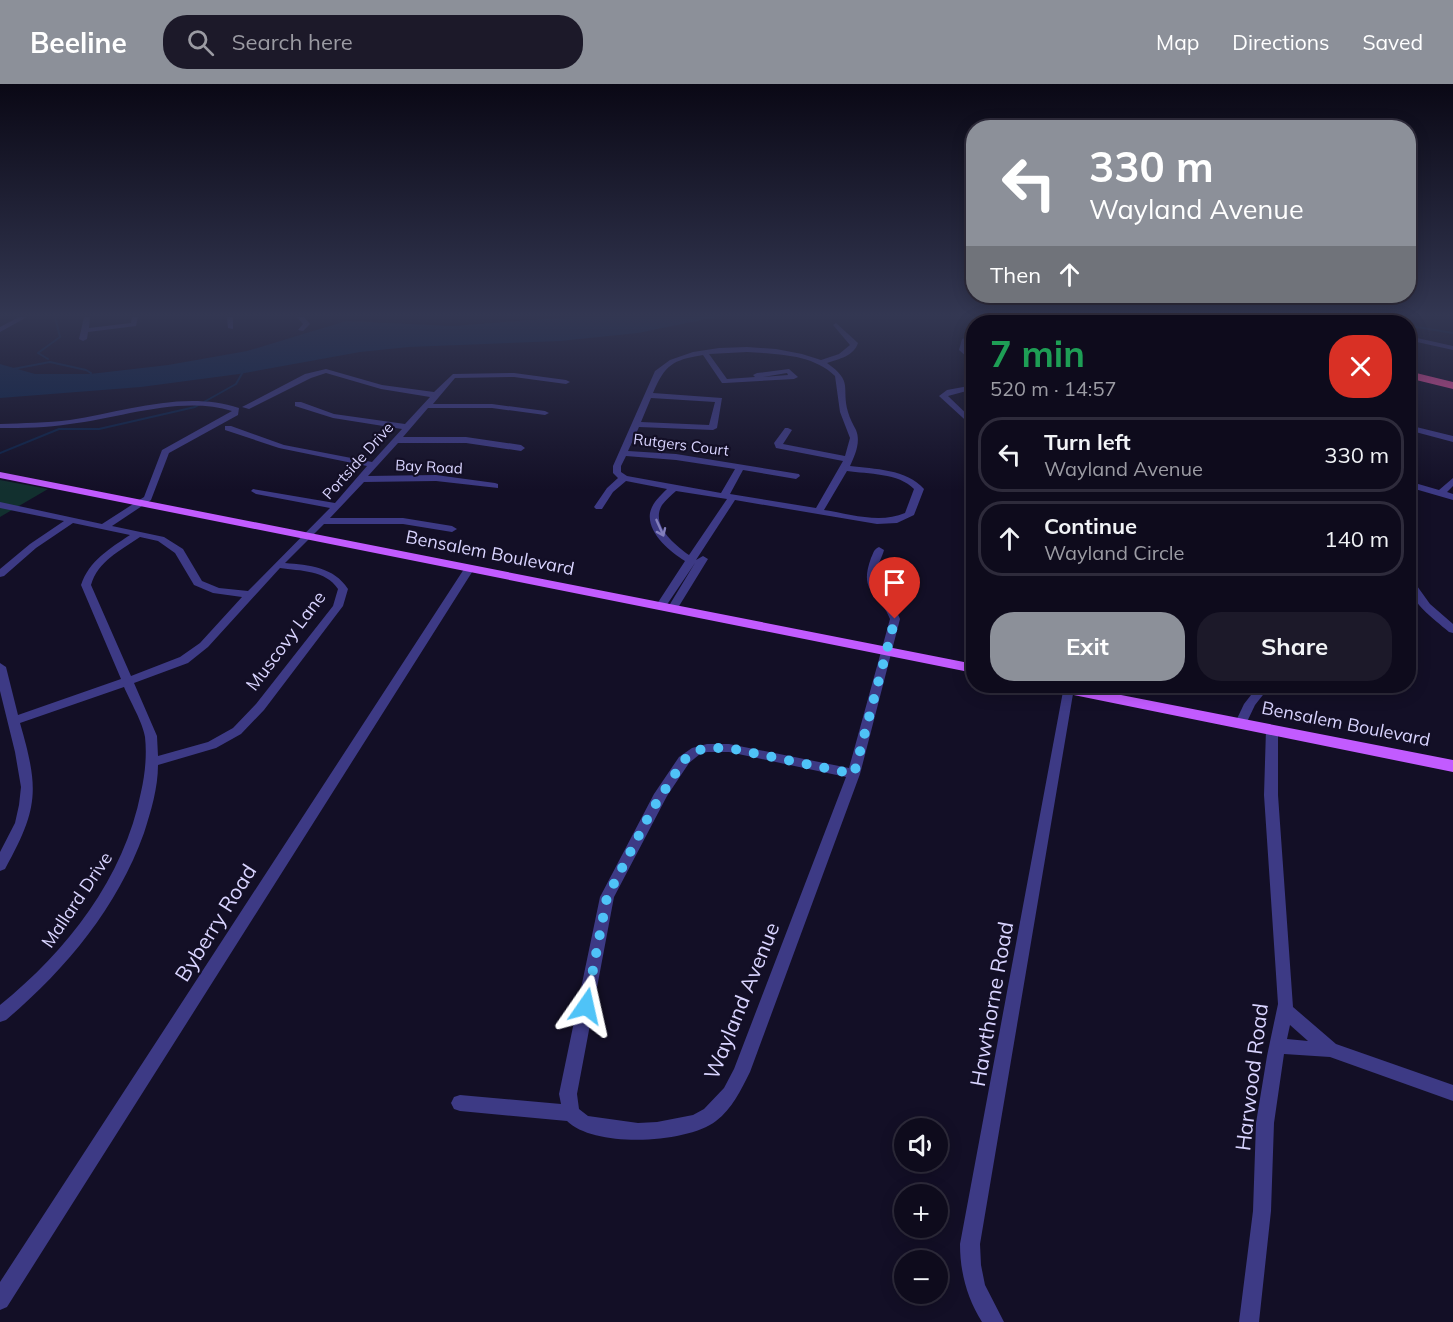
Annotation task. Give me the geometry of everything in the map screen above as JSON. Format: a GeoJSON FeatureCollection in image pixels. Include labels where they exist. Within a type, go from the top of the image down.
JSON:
{"type":"FeatureCollection","features":[{"type":"Feature","properties":{"kind":"highway"},"geometry":{"type":"LineString","coordinates":[[1416,377],[1453,386]]}},
{"type":"Feature","properties":{"kind":"main road","name":"Bensalem Boulevard"},"geometry":{"type":"LineString","coordinates":[[0,475],[966,667]]}},
{"type":"Feature","properties":{"kind":"main road","name":"Bensalem Boulevard"},"geometry":{"type":"LineString","coordinates":[[1091,693],[1452,763]]}},
{"type":"Feature","properties":{"kind":"street"},"geometry":{"type":"LineString","coordinates":[[246,407],[312,375]]}},
{"type":"Feature","properties":{"kind":"street"},"geometry":{"type":"LineString","coordinates":[[339,375],[381,387],[436,395]]}},
{"type":"Feature","properties":{"kind":"street","name":"Portside Drive"},"geometry":{"type":"LineString","coordinates":[[307,536],[337,506],[453,376],[514,375],[566,382]]}},
{"type":"Feature","properties":{"kind":"street"},"geometry":{"type":"LineString","coordinates":[[657,375],[616,470],[624,478],[732,498],[887,522],[906,517],[912,509],[919,489],[912,482],[897,476],[779,446],[778,443],[788,430]]}},
{"type":"Feature","properties":{"kind":"street"},"geometry":{"type":"LineString","coordinates":[[721,375],[725,381],[754,378]]}},
{"type":"Feature","properties":{"kind":"street"},"geometry":{"type":"LineString","coordinates":[[818,512],[846,464],[854,443],[853,434],[843,411],[840,377],[837,375]]}},
{"type":"Feature","properties":{"kind":"street"},"geometry":{"type":"LineString","coordinates":[[966,389],[950,392],[944,396],[966,418]]}},
{"type":"Feature","properties":{"kind":"street"},"geometry":{"type":"LineString","coordinates":[[636,424],[713,428],[719,400],[648,395]]}},
{"type":"Feature","properties":{"kind":"street"},"geometry":{"type":"LineString","coordinates":[[0,426],[67,423],[195,404],[231,407],[236,410],[235,413],[173,445],[165,452],[148,498],[104,527]]}},
{"type":"Feature","properties":{"kind":"street"},"geometry":{"type":"LineString","coordinates":[[298,404],[333,416],[407,427]]}},
{"type":"Feature","properties":{"kind":"street"},"geometry":{"type":"LineString","coordinates":[[425,406],[492,406],[545,413]]}},
{"type":"Feature","properties":{"kind":"street"},"geometry":{"type":"LineString","coordinates":[[228,428],[255,441],[285,449],[374,465]]}},
{"type":"Feature","properties":{"kind":"street"},"geometry":{"type":"LineString","coordinates":[[1416,429],[1453,439]]}},
{"type":"Feature","properties":{"kind":"street"},"geometry":{"type":"LineString","coordinates":[[395,440],[466,440],[521,448]]}},
{"type":"Feature","properties":{"kind":"street","name":"Rutgers Court"},"geometry":{"type":"LineString","coordinates":[[622,453],[676,457],[739,469],[732,498]]}},
{"type":"Feature","properties":{"kind":"street"},"geometry":{"type":"LineString","coordinates":[[739,469],[796,476]]}},
{"type":"Feature","properties":{"kind":"street","name":"Bay Road"},"geometry":{"type":"LineString","coordinates":[[361,479],[436,478],[495,486]]}},
{"type":"Feature","properties":{"kind":"street"},"geometry":{"type":"LineString","coordinates":[[599,507],[610,490],[624,478]]}},
{"type":"Feature","properties":{"kind":"street"},"geometry":{"type":"LineString","coordinates":[[1441,493],[1453,481]]}},
{"type":"Feature","properties":{"kind":"street"},"geometry":{"type":"LineString","coordinates":[[1416,486],[1453,497]]}},
{"type":"Feature","properties":{"kind":"street"},"geometry":{"type":"LineString","coordinates":[[673,488],[657,506],[654,514],[659,530],[670,545],[678,554],[692,561]]}},
{"type":"Feature","properties":{"kind":"street"},"geometry":{"type":"LineString","coordinates":[[256,491],[337,506]]}},
{"type":"Feature","properties":{"kind":"street"},"geometry":{"type":"LineString","coordinates":[[666,608],[692,561],[732,498]]}},
{"type":"Feature","properties":{"kind":"street"},"geometry":{"type":"LineString","coordinates":[[666,608],[732,498]]}},
{"type":"Feature","properties":{"kind":"street"},"geometry":{"type":"LineString","coordinates":[[0,505],[161,539],[176,547],[198,583],[204,587],[219,592],[250,594]]}},
{"type":"Feature","properties":{"kind":"street"},"geometry":{"type":"LineString","coordinates":[[0,574],[25,552],[72,520]]}},
{"type":"Feature","properties":{"kind":"street"},"geometry":{"type":"LineString","coordinates":[[323,521],[403,520],[452,529]]}},
{"type":"Feature","properties":{"kind":"street","name":"Mallard Drive"},"geometry":{"type":"LineString","coordinates":[[0,1015],[53,967],[95,911],[121,871],[146,811],[153,762],[149,729],[86,585],[90,573],[98,563],[138,534]]}},
{"type":"Feature","properties":{"kind":"street"},"geometry":{"type":"LineString","coordinates":[[14,721],[171,666],[195,653],[307,536]]}},
{"type":"Feature","properties":{"kind":"street","name":"Wayland Avenue"},"geometry":{"type":"LineString","coordinates":[[460,1103],[571,1113],[580,1122],[588,1125],[639,1132],[657,1131],[696,1123],[722,1103],[741,1072],[854,774],[895,619],[890,607],[872,584],[872,571],[879,550]]}},
{"type":"Feature","properties":{"kind":"street","name":"Muscovy Lane"},"geometry":{"type":"LineString","coordinates":[[153,762],[212,745],[237,731],[260,707],[338,606],[343,589],[333,577],[320,572],[277,565]]}},
{"type":"Feature","properties":{"kind":"street","name":"Byberry Road"},"geometry":{"type":"LineString","coordinates":[[0,1300],[469,569]]}},
{"type":"Feature","properties":{"kind":"street"},"geometry":{"type":"LineString","coordinates":[[1416,592],[1426,606],[1453,630]]}},
{"type":"Feature","properties":{"kind":"street"},"geometry":{"type":"LineString","coordinates":[[0,667],[23,755],[28,790],[21,825],[0,866]]}},
{"type":"Feature","properties":{"kind":"street","name":"Hawthorne Road"},"geometry":{"type":"LineString","coordinates":[[994,1322],[982,1303],[972,1279],[970,1244],[1060,693]]}},
{"type":"Feature","properties":{"kind":"street"},"geometry":{"type":"LineString","coordinates":[[1241,723],[1250,704],[1259,693]]}},
{"type":"Feature","properties":{"kind":"street","name":"Harwood Road"},"geometry":{"type":"LineString","coordinates":[[1249,1322],[1262,1211],[1265,1123],[1286,1011],[1271,795],[1272,729]]}},
{"type":"Feature","properties":{"kind":"street"},"geometry":{"type":"LineString","coordinates":[[571,1113],[568,1094],[607,897],[662,794],[684,760],[701,750],[729,748],[854,774]]}},
{"type":"Feature","properties":{"kind":"street"},"geometry":{"type":"LineString","coordinates":[[1286,1011],[1330,1050]]}},
{"type":"Feature","properties":{"kind":"street"},"geometry":{"type":"LineString","coordinates":[[1278,1046],[1330,1050],[1453,1093]]}},
{"type":"Feature","properties":{"kind":"green space"},"geometry":{"type":"Polygon","coordinates":[[[0,480],[48,489],[0,517],[0,480]]]}},
{"type":"Feature","properties":{"kind":"water"},"geometry":{"type":"Polygon","coordinates":[[[0,375],[233,375],[141,387],[0,398],[0,375]]]}},
{"type":"Feature","properties":{"kind":"waterway"},"geometry":{"type":"LineString","coordinates":[[0,453],[59,429],[99,429],[195,407],[236,384],[241,375]]}},
{"type":"Feature","properties":{"kind":"route"},"geometry":{"type":"LineString","coordinates":[[586,1006],[600,923],[607,897],[625,860],[676,770],[696,751],[719,747],[745,750],[812,767],[854,774],[862,751],[895,619]]}}]}
